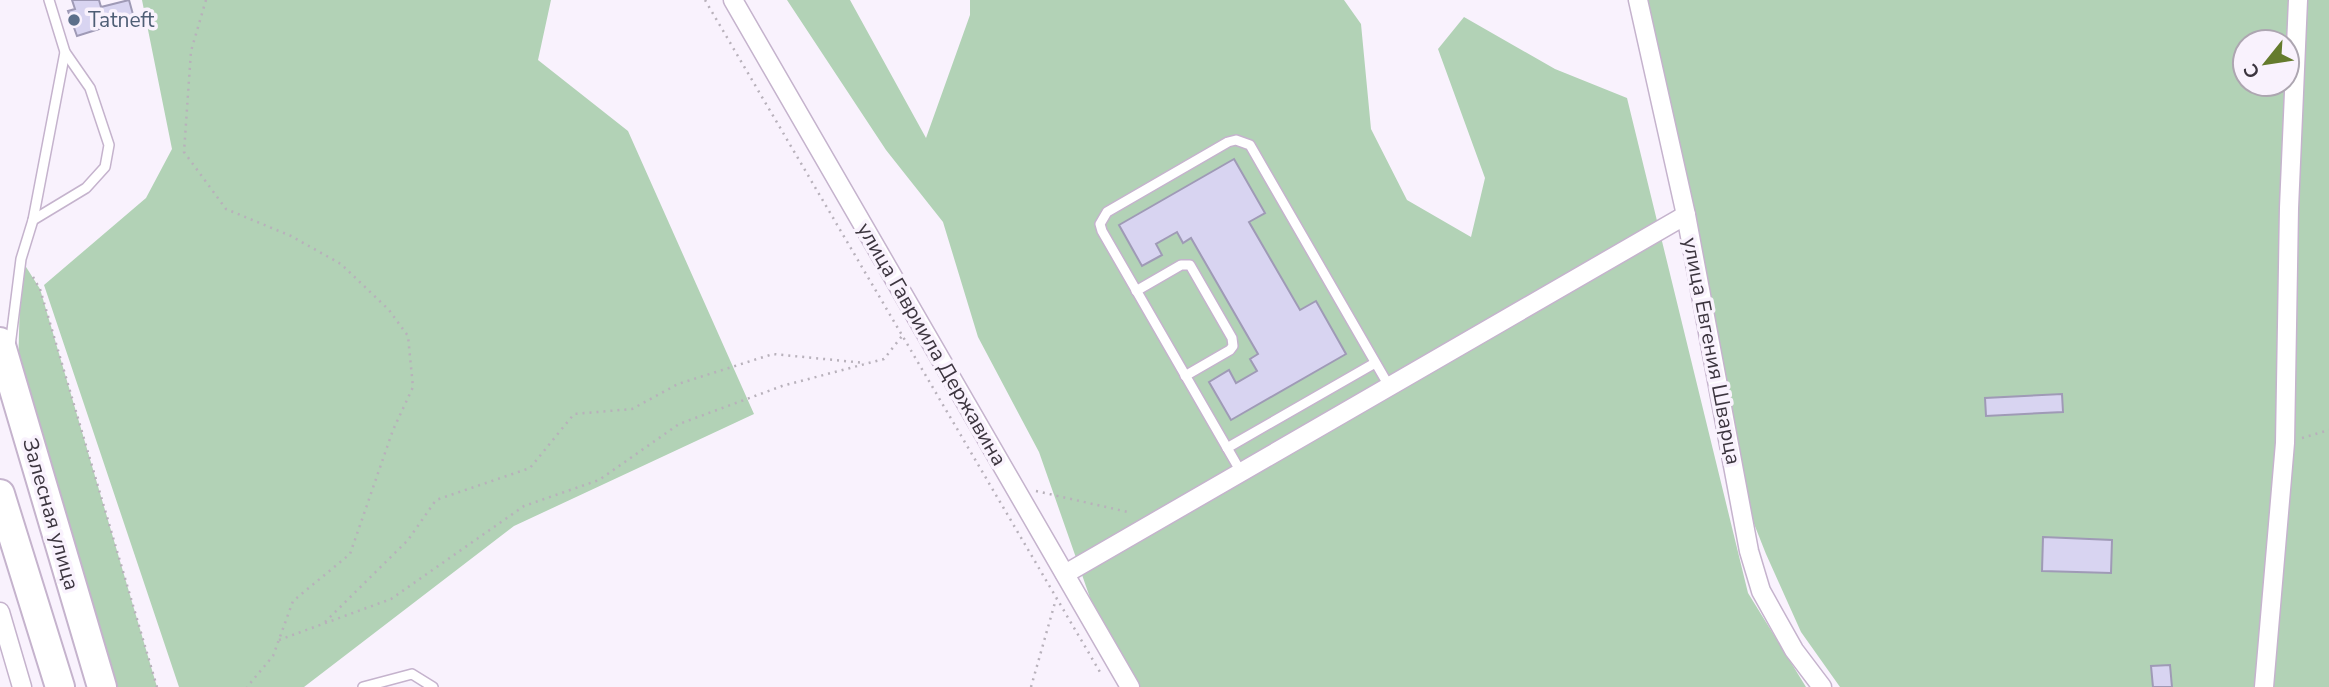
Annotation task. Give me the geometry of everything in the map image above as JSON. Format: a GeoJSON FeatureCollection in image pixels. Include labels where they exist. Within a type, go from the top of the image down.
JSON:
{"type":"FeatureCollection","features":[{"type":"Feature","properties":{"kind":"main road","name":"Залесная улица"},"geometry":{"type":"LineString","coordinates":[[4,354],[102,687]]}},
{"type":"Feature","properties":{"kind":"main road","name":"Залесная улица"},"geometry":{"type":"LineString","coordinates":[[0,494],[60,687]]}},
{"type":"Feature","properties":{"kind":"street","name":"улица Гавриила Державина"},"geometry":{"type":"LineString","coordinates":[[733,0],[1130,687]]}},
{"type":"Feature","properties":{"kind":"street","name":"улица Евгения Шварца"},"geometry":{"type":"LineString","coordinates":[[1638,0],[1686,215],[1749,551],[1761,591],[1794,650],[1822,687]]}},
{"type":"Feature","properties":{"kind":"street"},"geometry":{"type":"LineString","coordinates":[[2264,687],[2285,443],[2289,208],[2298,0]]}},
{"type":"Feature","properties":{"kind":"street"},"geometry":{"type":"LineString","coordinates":[[1065,573],[1686,215]]}},
{"type":"Feature","properties":{"kind":"street"},"geometry":{"type":"LineString","coordinates":[[0,612],[22,687]]}},
{"type":"Feature","properties":{"kind":"lane"},"geometry":{"type":"LineString","coordinates":[[33,220],[86,188],[105,167],[109,145],[90,88],[65,52],[49,0]]}},
{"type":"Feature","properties":{"kind":"lane"},"geometry":{"type":"LineString","coordinates":[[4,354],[21,259],[33,220],[65,52]]}},
{"type":"Feature","properties":{"kind":"lane"},"geometry":{"type":"LineString","coordinates":[[1241,472],[1101,231],[1100,224],[1107,212],[1228,142],[1244,141],[1250,145],[1389,386]]}},
{"type":"Feature","properties":{"kind":"lane"},"geometry":{"type":"LineString","coordinates":[[1136,290],[1181,265],[1190,265],[1232,338],[1233,346],[1230,351],[1185,376]]}},
{"type":"Feature","properties":{"kind":"lane"},"geometry":{"type":"LineString","coordinates":[[1227,449],[1376,363]]}},
{"type":"Feature","properties":{"kind":"lane"},"geometry":{"type":"LineString","coordinates":[[363,687],[412,674],[433,687]]}},
{"type":"Feature","properties":{"kind":"path"},"geometry":{"type":"LineString","coordinates":[[205,0],[191,51],[184,152],[226,209],[290,236],[341,264],[389,310],[408,337],[413,387],[393,430],[350,554],[293,601],[273,656],[247,687]]}},
{"type":"Feature","properties":{"kind":"path"},"geometry":{"type":"LineString","coordinates":[[705,0],[1102,676]]}},
{"type":"Feature","properties":{"kind":"path"},"geometry":{"type":"LineString","coordinates":[[21,259],[40,289],[157,687]]}},
{"type":"Feature","properties":{"kind":"path"},"geometry":{"type":"LineString","coordinates":[[279,640],[391,599],[524,506],[599,480],[679,424],[782,386],[884,359],[903,335]]}},
{"type":"Feature","properties":{"kind":"path"},"geometry":{"type":"LineString","coordinates":[[322,624],[408,540],[436,500],[530,468],[574,414],[632,409],[678,384],[773,354],[869,363]]}},
{"type":"Feature","properties":{"kind":"path"},"geometry":{"type":"LineString","coordinates":[[2285,443],[2329,430]]}},
{"type":"Feature","properties":{"kind":"path"},"geometry":{"type":"LineString","coordinates":[[1002,505],[1028,489],[1128,512]]}},
{"type":"Feature","properties":{"kind":"path"},"geometry":{"type":"LineString","coordinates":[[1031,687],[1056,598]]}},
{"type":"Feature","properties":{"kind":"green space"},"geometry":{"type":"Polygon","coordinates":[[[142,0],[551,0],[538,60],[628,131],[754,414],[514,526],[304,687],[179,687],[44,285],[146,198],[172,149],[142,0]]]}},
{"type":"Feature","properties":{"kind":"green space"},"geometry":{"type":"Polygon","coordinates":[[[787,0],[850,0],[926,138],[970,15],[970,0],[1344,0],[1361,24],[1371,129],[1407,200],[1471,237],[1485,178],[1438,49],[1464,17],[1555,69],[1627,98],[1748,593],[1806,687],[1131,687],[1109,652],[1039,452],[978,337],[943,222],[886,150],[787,0]]]}},
{"type":"Feature","properties":{"kind":"green space"},"geometry":{"type":"Polygon","coordinates":[[[1634,0],[2329,0],[2329,687],[1840,687],[1801,632],[1743,496],[1634,0]]]}},
{"type":"Feature","properties":{"kind":"green space"},"geometry":{"type":"Polygon","coordinates":[[[21,259],[40,289],[157,687],[114,687],[18,372],[21,259]]]}},
{"type":"Feature","properties":{"kind":"building"},"geometry":{"type":"Polygon","coordinates":[[[72,0],[99,0],[101,7],[129,0],[134,18],[77,36],[68,11],[75,9],[72,0]]]}},
{"type":"Feature","properties":{"kind":"building"},"geometry":{"type":"Polygon","coordinates":[[[1234,159],[1265,213],[1249,222],[1300,310],[1316,301],[1346,354],[1231,420],[1209,382],[1229,370],[1236,383],[1257,371],[1250,359],[1258,354],[1191,238],[1183,243],[1177,232],[1156,244],[1162,255],[1142,266],[1119,225],[1234,159]]]}},
{"type":"Feature","properties":{"kind":"building"},"geometry":{"type":"Polygon","coordinates":[[[2062,394],[2063,412],[1986,416],[1985,398],[2062,394]]]}},
{"type":"Feature","properties":{"kind":"building"},"geometry":{"type":"Polygon","coordinates":[[[2043,537],[2112,540],[2111,573],[2042,571],[2043,537]]]}},
{"type":"Feature","properties":{"kind":"building"},"geometry":{"type":"Polygon","coordinates":[[[2170,665],[2172,687],[2153,687],[2151,666],[2170,665]]]}},
{"type":"Feature","properties":{"kind":"place","name":"Tatneft"},"geometry":{"type":"Point","coordinates":[74,20]}}]}
